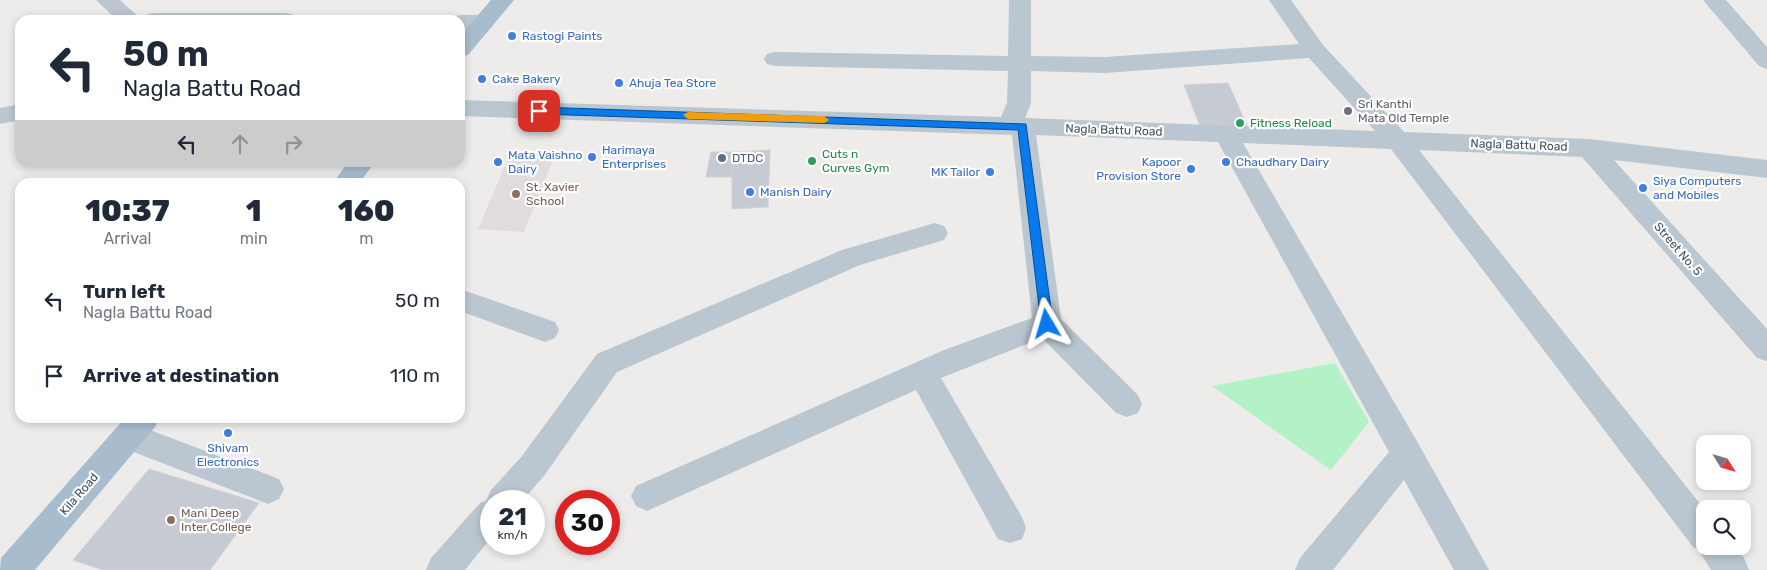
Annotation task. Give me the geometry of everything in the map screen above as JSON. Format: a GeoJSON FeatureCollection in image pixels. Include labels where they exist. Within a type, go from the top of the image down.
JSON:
{"type":"FeatureCollection","features":[{"type":"Feature","properties":{"kind":"main road"},"geometry":{"type":"LineString","coordinates":[[465,44],[503,0]]}},
{"type":"Feature","properties":{"kind":"main road"},"geometry":{"type":"LineString","coordinates":[[349,178],[359,167]]}},
{"type":"Feature","properties":{"kind":"main road","name":"Kila Road"},"geometry":{"type":"LineString","coordinates":[[13,570],[136,427]]}},
{"type":"Feature","properties":{"kind":"street"},"geometry":{"type":"LineString","coordinates":[[107,0],[126,15]]}},
{"type":"Feature","properties":{"kind":"street"},"geometry":{"type":"LineString","coordinates":[[138,15],[156,0]]}},
{"type":"Feature","properties":{"kind":"street"},"geometry":{"type":"LineString","coordinates":[[1020,0],[1020,64],[1017,126],[1047,324],[1127,404]]}},
{"type":"Feature","properties":{"kind":"street"},"geometry":{"type":"LineString","coordinates":[[1280,0],[1315,50],[1398,140],[1696,524]]}},
{"type":"Feature","properties":{"kind":"street"},"geometry":{"type":"LineString","coordinates":[[1714,0],[1767,62]]}},
{"type":"Feature","properties":{"kind":"street"},"geometry":{"type":"LineString","coordinates":[[465,22],[484,22]]}},
{"type":"Feature","properties":{"kind":"street"},"geometry":{"type":"LineString","coordinates":[[1742,32],[1767,33]]}},
{"type":"Feature","properties":{"kind":"street"},"geometry":{"type":"LineString","coordinates":[[775,59],[1105,65],[1315,50]]}},
{"type":"Feature","properties":{"kind":"street","name":"Nagla Battu Road"},"geometry":{"type":"LineString","coordinates":[[465,108],[1017,126],[1589,148],[1767,169]]}},
{"type":"Feature","properties":{"kind":"street"},"geometry":{"type":"LineString","coordinates":[[0,116],[15,113]]}},
{"type":"Feature","properties":{"kind":"street"},"geometry":{"type":"LineString","coordinates":[[1225,134],[1472,570]]}},
{"type":"Feature","properties":{"kind":"street","name":"Street No. 5"},"geometry":{"type":"LineString","coordinates":[[1589,148],[1767,349]]}},
{"type":"Feature","properties":{"kind":"street"},"geometry":{"type":"LineString","coordinates":[[512,490],[533,466],[608,363],[852,257],[935,233]]}},
{"type":"Feature","properties":{"kind":"street"},"geometry":{"type":"LineString","coordinates":[[465,302],[545,330]]}},
{"type":"Feature","properties":{"kind":"street"},"geometry":{"type":"LineString","coordinates":[[647,496],[954,359],[1047,324]]}},
{"type":"Feature","properties":{"kind":"street"},"geometry":{"type":"LineString","coordinates":[[922,373],[1010,528]]}},
{"type":"Feature","properties":{"kind":"street"},"geometry":{"type":"LineString","coordinates":[[136,427],[268,489]]}},
{"type":"Feature","properties":{"kind":"street"},"geometry":{"type":"LineString","coordinates":[[1312,570],[1407,453]]}},
{"type":"Feature","properties":{"kind":"street"},"geometry":{"type":"LineString","coordinates":[[442,570],[480,527]]}},
{"type":"Feature","properties":{"kind":"street"},"geometry":{"type":"LineString","coordinates":[[1720,555],[1732,570]]}},
{"type":"Feature","properties":{"kind":"shaded area","name":"St. Xavier School"},"geometry":{"type":"Polygon","coordinates":[[[509,157],[553,160],[524,232],[478,229],[509,157]]]}},
{"type":"Feature","properties":{"kind":"green space"},"geometry":{"type":"Polygon","coordinates":[[[1335,363],[1369,422],[1331,470],[1212,386],[1335,363]]]}},
{"type":"Feature","properties":{"kind":"building"},"geometry":{"type":"Polygon","coordinates":[[[1228,83],[1248,128],[1202,131],[1184,85],[1228,83]]]}},
{"type":"Feature","properties":{"kind":"building","name":"Manish Dairy"},"geometry":{"type":"Polygon","coordinates":[[[770,150],[768,207],[732,209],[732,177],[736,152],[770,150]]]}},
{"type":"Feature","properties":{"kind":"building"},"geometry":{"type":"Polygon","coordinates":[[[711,152],[736,152],[732,177],[706,177],[711,152]]]}},
{"type":"Feature","properties":{"kind":"building"},"geometry":{"type":"Polygon","coordinates":[[[149,469],[259,503],[210,570],[103,570],[73,560],[149,469]]]}},
{"type":"Feature","properties":{"kind":"slow traffic"},"geometry":{"type":"LineString","coordinates":[[688,115],[824,120]]}},
{"type":"Feature","properties":{"kind":"place","name":"Rastogi Paints"},"geometry":{"type":"Point","coordinates":[512,36]}},
{"type":"Feature","properties":{"kind":"place","name":"Cake Bakery"},"geometry":{"type":"Point","coordinates":[482,79]}},
{"type":"Feature","properties":{"kind":"place","name":"Ahuja Tea Store"},"geometry":{"type":"Point","coordinates":[619,83]}},
{"type":"Feature","properties":{"kind":"place","name":"Sri Kanthi Mata Old Temple"},"geometry":{"type":"Point","coordinates":[1348,111]}},
{"type":"Feature","properties":{"kind":"place","name":"Fitness Reload"},"geometry":{"type":"Point","coordinates":[1240,123]}},
{"type":"Feature","properties":{"kind":"place","name":"Harimaya Enterprises"},"geometry":{"type":"Point","coordinates":[592,157]}},
{"type":"Feature","properties":{"kind":"place","name":"DTDC"},"geometry":{"type":"Point","coordinates":[722,158]}},
{"type":"Feature","properties":{"kind":"place","name":"Cuts n Curves Gym"},"geometry":{"type":"Point","coordinates":[812,161]}},
{"type":"Feature","properties":{"kind":"place","name":"Mata Vaishno Dairy"},"geometry":{"type":"Point","coordinates":[498,162]}},
{"type":"Feature","properties":{"kind":"place","name":"Chaudhary Dairy"},"geometry":{"type":"Point","coordinates":[1226,162]}},
{"type":"Feature","properties":{"kind":"place","name":"Kapoor Provision Store"},"geometry":{"type":"Point","coordinates":[1191,169]}},
{"type":"Feature","properties":{"kind":"place","name":"MK Tailor"},"geometry":{"type":"Point","coordinates":[990,172]}},
{"type":"Feature","properties":{"kind":"place","name":"Siya Computers and Mobiles"},"geometry":{"type":"Point","coordinates":[1643,188]}},
{"type":"Feature","properties":{"kind":"place","name":"Manish Dairy"},"geometry":{"type":"Point","coordinates":[750,192]}},
{"type":"Feature","properties":{"kind":"place","name":"St. Xavier School"},"geometry":{"type":"Point","coordinates":[516,194]}},
{"type":"Feature","properties":{"kind":"place","name":"Shivam Electronics"},"geometry":{"type":"Point","coordinates":[228,433]}},
{"type":"Feature","properties":{"kind":"place","name":"Mani Deep Inter College"},"geometry":{"type":"Point","coordinates":[171,520]}},
{"type":"Feature","properties":{"kind":"route"},"geometry":{"type":"LineString","coordinates":[[539,111],[1023,126],[1047,324]]}}]}
